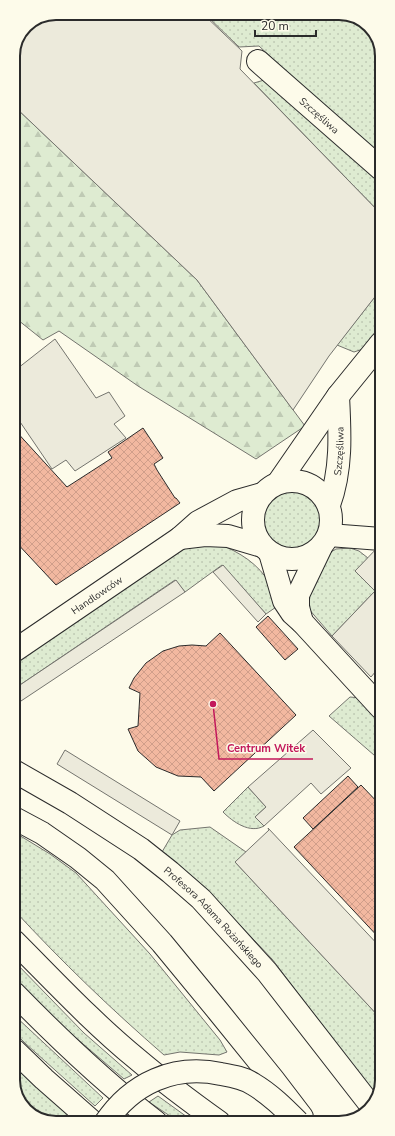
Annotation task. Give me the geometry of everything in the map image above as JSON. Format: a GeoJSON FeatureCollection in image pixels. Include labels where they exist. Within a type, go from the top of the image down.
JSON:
{"type":"FeatureCollection","features":[{"type":"Feature","properties":{"kind":"main road","name":"Szczęśliwa"},"geometry":{"type":"LineString","coordinates":[[258,61],[375,164]]}},
{"type":"Feature","properties":{"kind":"main road","name":"Szczęśliwa"},"geometry":{"type":"LineString","coordinates":[[270,488],[338,396],[375,350]]}},
{"type":"Feature","properties":{"kind":"main road","name":"Szczęśliwa"},"geometry":{"type":"LineString","coordinates":[[329,505],[335,489],[338,472],[340,427],[338,396]]}},
{"type":"Feature","properties":{"kind":"main road"},"geometry":{"type":"LineString","coordinates":[[302,622],[298,607],[298,595],[325,541],[331,526],[331,515],[329,505],[322,495],[313,487],[302,482],[289,481],[270,488],[254,510],[252,522],[255,534],[266,549],[284,601],[292,612],[375,700]]}},
{"type":"Feature","properties":{"kind":"main road","name":"Handlowców"},"geometry":{"type":"LineString","coordinates":[[20,647],[180,538],[198,522],[237,501],[270,488]]}},
{"type":"Feature","properties":{"kind":"main road","name":"Handlowców"},"geometry":{"type":"LineString","coordinates":[[180,538],[205,534],[228,536],[266,549]]}},
{"type":"Feature","properties":{"kind":"main road"},"geometry":{"type":"LineString","coordinates":[[266,549],[280,558],[291,560],[312,554],[325,541],[375,539]]}},
{"type":"Feature","properties":{"kind":"main road","name":"Profesora Adama Rożańskiego"},"geometry":{"type":"LineString","coordinates":[[20,775],[70,803],[141,849],[202,899],[267,972],[368,1102]]}},
{"type":"Feature","properties":{"kind":"main road"},"geometry":{"type":"LineString","coordinates":[[20,821],[54,841],[105,880],[162,943],[274,1079],[301,1116]]}},
{"type":"Feature","properties":{"kind":"main road"},"geometry":{"type":"LineString","coordinates":[[20,947],[78,1005],[136,1059],[186,1099],[210,1116]]}},
{"type":"Feature","properties":{"kind":"main road"},"geometry":{"type":"LineString","coordinates":[[20,999],[45,1025],[96,1072],[149,1116]]}},
{"type":"Feature","properties":{"kind":"main road"},"geometry":{"type":"LineString","coordinates":[[20,1056],[86,1116]]}},
{"type":"Feature","properties":{"kind":"main road"},"geometry":{"type":"LineString","coordinates":[[110,1116],[123,1099],[149,1082],[174,1073],[188,1071],[218,1073],[236,1077],[252,1083],[270,1095],[292,1116]]}},
{"type":"Feature","properties":{"kind":"green space"},"geometry":{"type":"Polygon","coordinates":[[[211,20],[342,20],[361,27],[366,32],[374,46],[375,51],[375,208],[254,83],[288,73],[259,46],[239,47],[211,20]]]}},
{"type":"Feature","properties":{"kind":"green space"},"geometry":{"type":"Polygon","coordinates":[[[20,112],[197,280],[305,426],[256,459],[138,386],[59,331],[43,340],[20,322],[20,112]]]}},
{"type":"Feature","properties":{"kind":"green space"},"geometry":{"type":"Polygon","coordinates":[[[375,297],[375,338],[369,347],[354,352],[337,345],[375,297]]]}},
{"type":"Feature","properties":{"kind":"green space"},"geometry":{"type":"Polygon","coordinates":[[[292,490],[308,495],[316,503],[321,519],[316,535],[308,543],[292,548],[276,543],[268,535],[263,519],[268,503],[276,495],[292,490]]]}},
{"type":"Feature","properties":{"kind":"green space"},"geometry":{"type":"Polygon","coordinates":[[[219,544],[241,555],[260,570],[273,589],[279,605],[266,614],[222,565],[185,592],[175,580],[20,685],[20,659],[189,545],[219,544]]]}},
{"type":"Feature","properties":{"kind":"green space"},"geometry":{"type":"Polygon","coordinates":[[[350,548],[359,551],[368,558],[356,571],[375,591],[332,636],[308,608],[307,595],[331,552],[336,549],[350,548]]]}},
{"type":"Feature","properties":{"kind":"green space"},"geometry":{"type":"Polygon","coordinates":[[[350,697],[361,698],[375,713],[375,756],[329,716],[350,697]]]}},
{"type":"Feature","properties":{"kind":"green space"},"geometry":{"type":"Polygon","coordinates":[[[248,787],[266,807],[255,817],[264,826],[259,828],[253,829],[242,826],[223,812],[248,787]]]}},
{"type":"Feature","properties":{"kind":"green space"},"geometry":{"type":"Polygon","coordinates":[[[210,827],[246,852],[236,863],[375,1012],[375,1085],[373,1092],[272,959],[216,900],[162,852],[172,835],[180,830],[210,827]]]}},
{"type":"Feature","properties":{"kind":"green space"},"geometry":{"type":"Polygon","coordinates":[[[20,836],[50,854],[76,873],[150,954],[220,1040],[227,1052],[219,1055],[180,1052],[164,1055],[106,1003],[20,916],[20,836]]]}},
{"type":"Feature","properties":{"kind":"green space"},"geometry":{"type":"Polygon","coordinates":[[[20,967],[84,1033],[132,1075],[124,1079],[69,1032],[20,983],[20,967]]]}},
{"type":"Feature","properties":{"kind":"green space"},"geometry":{"type":"Polygon","coordinates":[[[20,1021],[103,1098],[95,1106],[20,1038],[20,1021]]]}},
{"type":"Feature","properties":{"kind":"green space"},"geometry":{"type":"Polygon","coordinates":[[[20,1071],[70,1116],[46,1115],[32,1107],[26,1100],[21,1090],[20,1071]]]}},
{"type":"Feature","properties":{"kind":"green space"},"geometry":{"type":"Polygon","coordinates":[[[158,1096],[186,1116],[170,1116],[149,1102],[158,1096]]]}},
{"type":"Feature","properties":{"kind":"shaded area"},"geometry":{"type":"Polygon","coordinates":[[[56,20],[209,20],[242,51],[240,69],[375,208],[375,297],[329,356],[293,410],[197,280],[20,112],[21,49],[26,36],[30,30],[36,26],[56,20]]]}},
{"type":"Feature","properties":{"kind":"shaded area"},"geometry":{"type":"Polygon","coordinates":[[[55,339],[96,398],[109,392],[125,416],[114,424],[126,438],[75,471],[66,460],[52,469],[20,422],[20,366],[55,339]]]}},
{"type":"Feature","properties":{"kind":"shaded area"},"geometry":{"type":"Polygon","coordinates":[[[375,550],[375,591],[355,571],[375,550]]]}},
{"type":"Feature","properties":{"kind":"shaded area"},"geometry":{"type":"Polygon","coordinates":[[[223,565],[266,614],[258,622],[213,572],[223,565]]]}},
{"type":"Feature","properties":{"kind":"shaded area"},"geometry":{"type":"Polygon","coordinates":[[[176,580],[185,592],[21,701],[20,685],[176,580]]]}},
{"type":"Feature","properties":{"kind":"shaded area"},"geometry":{"type":"Polygon","coordinates":[[[375,591],[375,672],[371,677],[332,636],[375,591]]]}},
{"type":"Feature","properties":{"kind":"shaded area"},"geometry":{"type":"Polygon","coordinates":[[[313,730],[351,768],[321,794],[311,783],[264,826],[255,817],[266,807],[248,787],[313,730]]]}},
{"type":"Feature","properties":{"kind":"shaded area"},"geometry":{"type":"Polygon","coordinates":[[[65,750],[180,821],[172,835],[57,764],[65,750]]]}},
{"type":"Feature","properties":{"kind":"shaded area"},"geometry":{"type":"Polygon","coordinates":[[[268,828],[375,942],[375,1012],[235,862],[269,830],[268,828]]]}},
{"type":"Feature","properties":{"kind":"building"},"geometry":{"type":"Polygon","coordinates":[[[143,428],[163,458],[154,464],[175,498],[180,503],[56,585],[20,546],[20,436],[67,487],[112,458],[108,452],[143,428]]]}},
{"type":"Feature","properties":{"kind":"building"},"geometry":{"type":"Polygon","coordinates":[[[268,616],[298,649],[285,660],[256,627],[268,616]]]}},
{"type":"Feature","properties":{"kind":"building"},"geometry":{"type":"Polygon","coordinates":[[[220,633],[296,715],[214,791],[201,777],[178,776],[156,767],[138,751],[128,729],[138,726],[140,693],[129,688],[134,678],[146,663],[163,651],[179,646],[206,646],[220,633]]]}},
{"type":"Feature","properties":{"kind":"building"},"geometry":{"type":"Polygon","coordinates":[[[348,776],[358,787],[313,829],[303,818],[348,776]]]}},
{"type":"Feature","properties":{"kind":"building"},"geometry":{"type":"Polygon","coordinates":[[[361,785],[375,800],[375,934],[294,847],[361,785]]]}},
{"type":"Feature","properties":{"kind":"place","name":"Centrum Witek"},"geometry":{"type":"Point","coordinates":[213,704]}}]}
